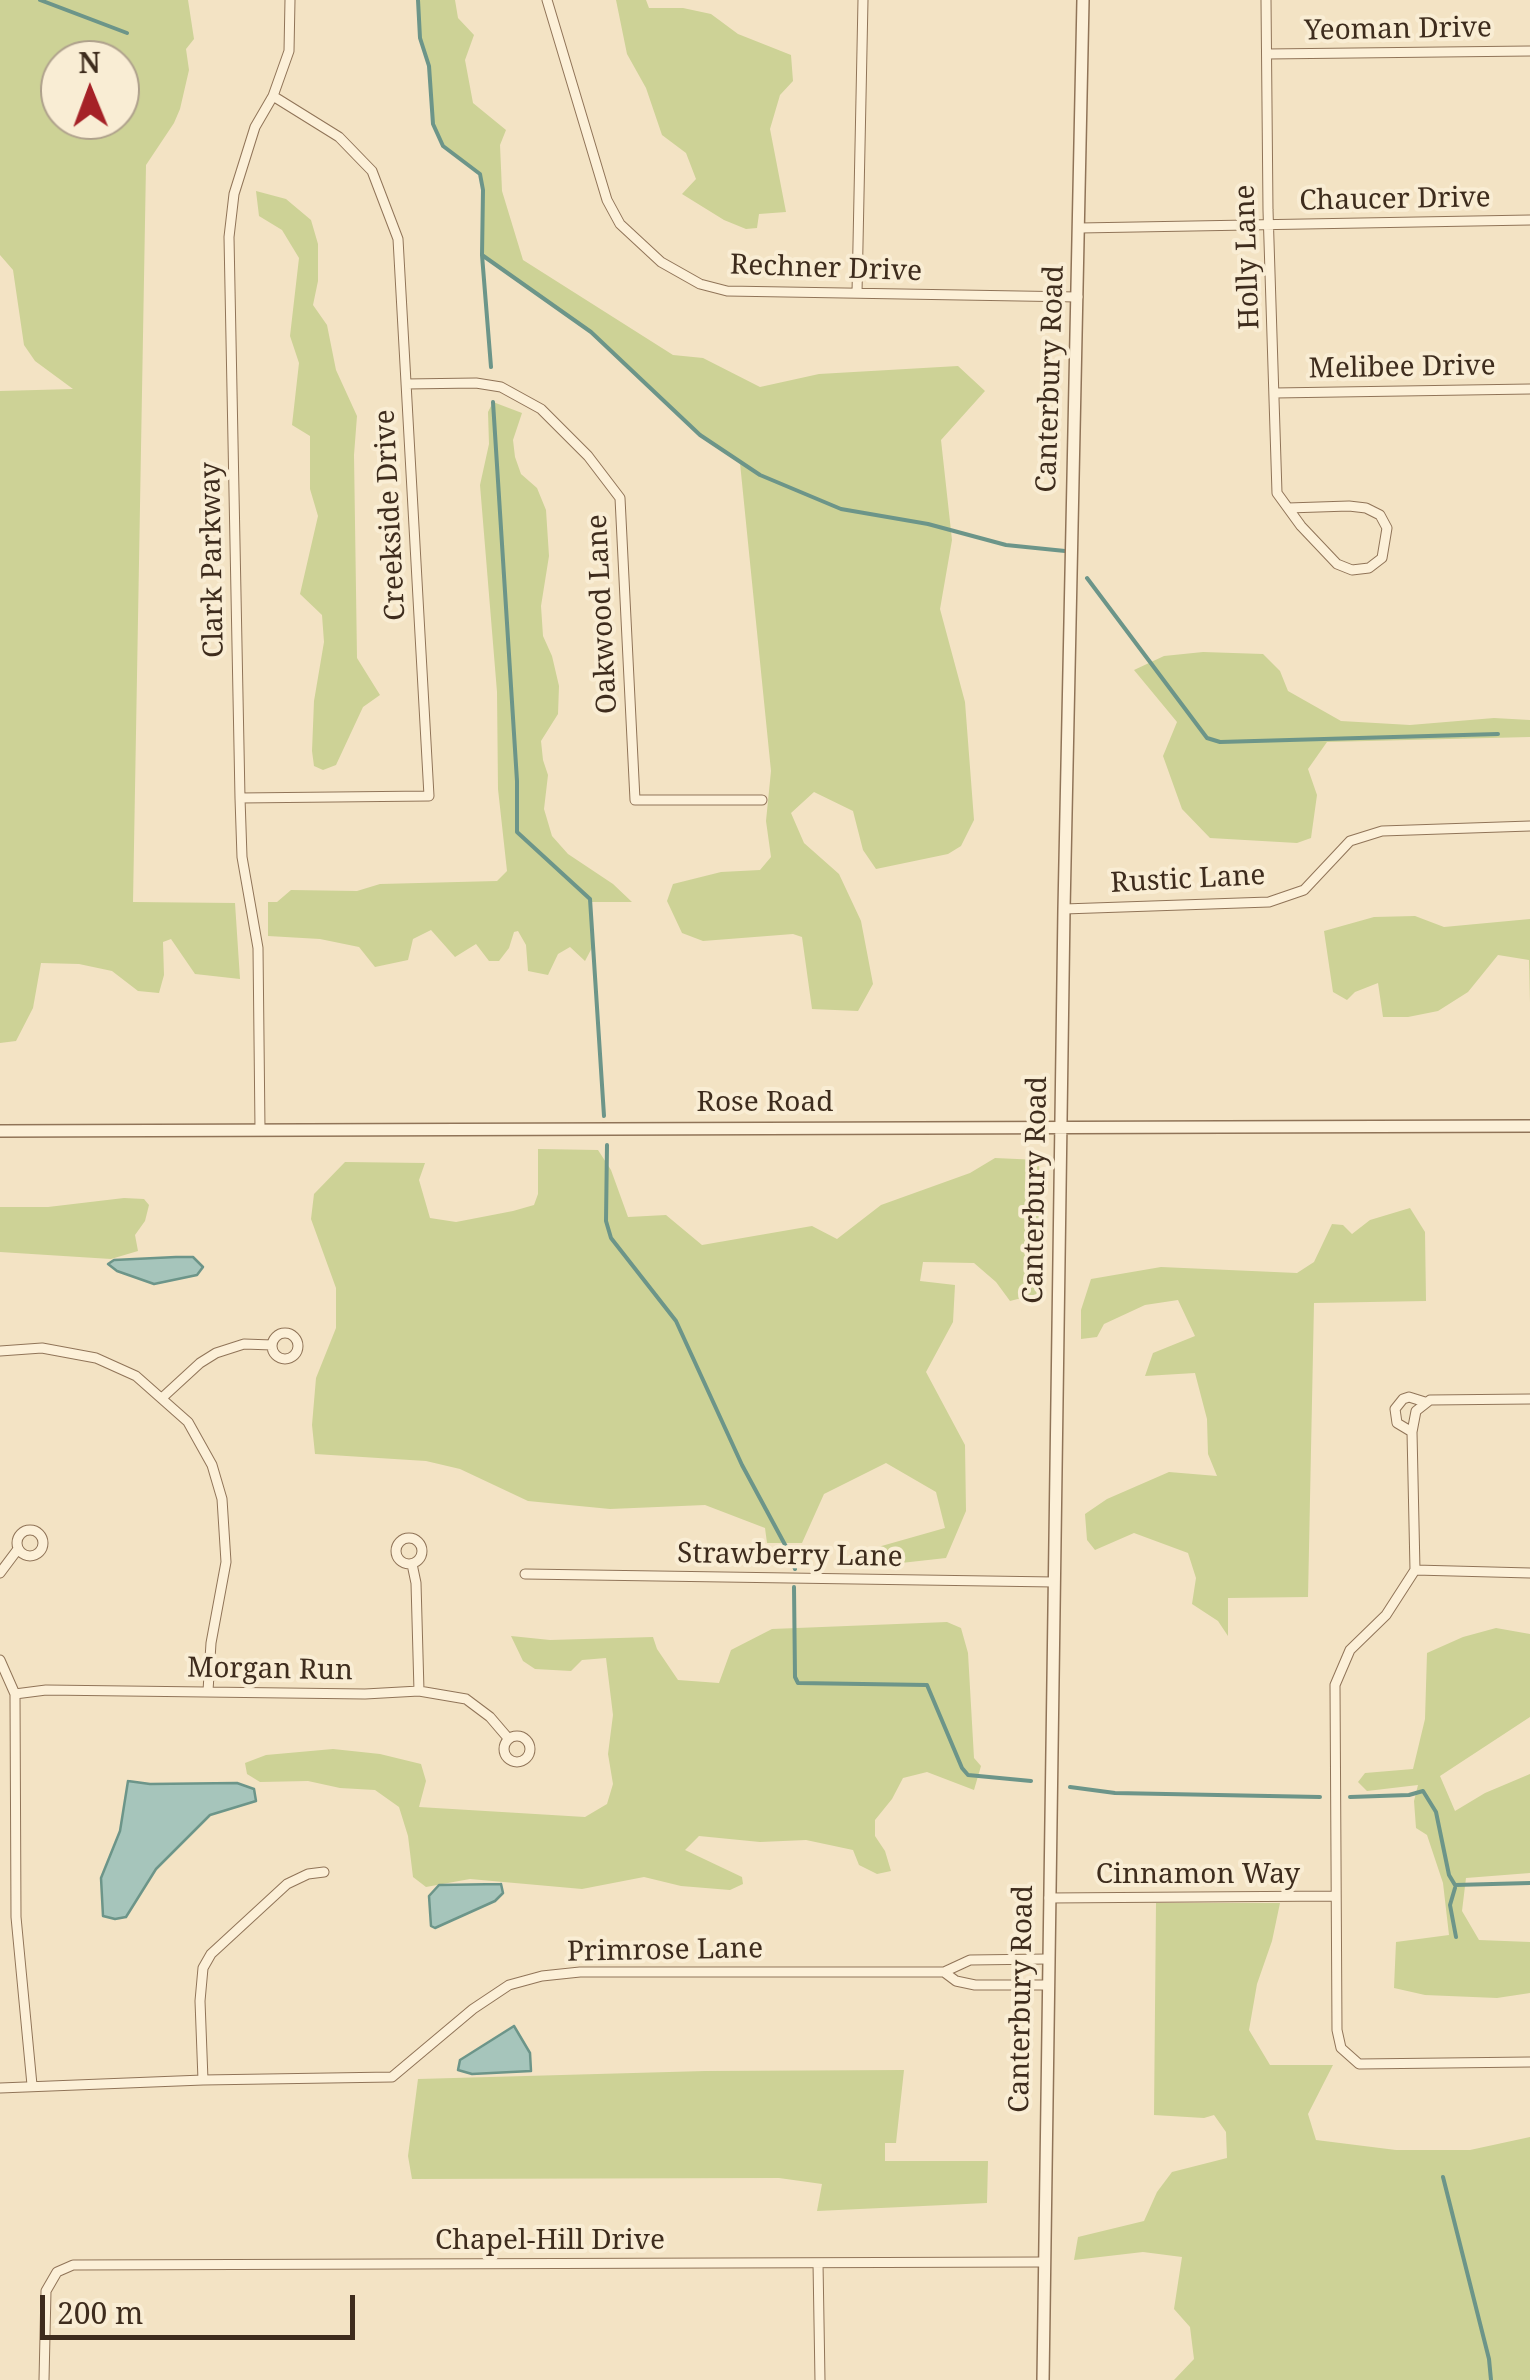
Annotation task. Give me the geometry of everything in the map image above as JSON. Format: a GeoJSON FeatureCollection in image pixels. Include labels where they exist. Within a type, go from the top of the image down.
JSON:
{"type":"FeatureCollection","features":[{"type":"Feature","properties":{"kind":"street","name":"Clark Parkway"},"geometry":{"type":"LineString","coordinates":[[260,1129],[258,948],[242,858],[228,237],[234,194],[250,144],[288,52],[290,0]]}},
{"type":"Feature","properties":{"kind":"street","name":"Rechner Drive"},"geometry":{"type":"LineString","coordinates":[[547,0],[607,200],[620,224],[661,262],[700,284],[727,291],[1078,297]]}},
{"type":"Feature","properties":{"kind":"street"},"geometry":{"type":"LineString","coordinates":[[857,293],[863,0]]}},
{"type":"Feature","properties":{"kind":"street","name":"Canterbury Road"},"geometry":{"type":"LineString","coordinates":[[1043,2380],[1064,908],[1083,0]]}},
{"type":"Feature","properties":{"kind":"street","name":"Holly Lane"},"geometry":{"type":"LineString","coordinates":[[1266,0],[1277,493],[1288,508],[1337,564],[1352,570],[1369,568],[1382,558],[1387,528],[1380,515],[1349,506],[1288,508]]}},
{"type":"Feature","properties":{"kind":"street","name":"Yeoman Drive"},"geometry":{"type":"LineString","coordinates":[[1267,54],[1530,52]]}},
{"type":"Feature","properties":{"kind":"street","name":"Creekside Drive"},"geometry":{"type":"LineString","coordinates":[[240,798],[429,796],[398,239],[372,171],[339,137],[273,96]]}},
{"type":"Feature","properties":{"kind":"street","name":"Chaucer Drive"},"geometry":{"type":"LineString","coordinates":[[1080,228],[1530,220]]}},
{"type":"Feature","properties":{"kind":"street","name":"Oakwood Lane"},"geometry":{"type":"LineString","coordinates":[[406,384],[501,386],[541,409],[588,456],[620,498],[635,800],[762,800]]}},
{"type":"Feature","properties":{"kind":"street","name":"Melibee Drive"},"geometry":{"type":"LineString","coordinates":[[1275,393],[1530,388]]}},
{"type":"Feature","properties":{"kind":"street","name":"Rustic Lane"},"geometry":{"type":"LineString","coordinates":[[1064,908],[1269,902],[1304,890],[1350,841],[1382,830],[1530,826]]}},
{"type":"Feature","properties":{"kind":"street","name":"Rose Road"},"geometry":{"type":"LineString","coordinates":[[0,1132],[1530,1126]]}},
{"type":"Feature","properties":{"kind":"street"},"geometry":{"type":"LineString","coordinates":[[163,1397],[216,1353],[244,1344],[272,1345]]}},
{"type":"Feature","properties":{"kind":"street"},"geometry":{"type":"LineString","coordinates":[[0,1351],[42,1348],[85,1355],[136,1376],[188,1422],[212,1465],[222,1499],[226,1562],[211,1643],[208,1691]]}},
{"type":"Feature","properties":{"kind":"street"},"geometry":{"type":"LineString","coordinates":[[1412,1432],[1398,1423],[1395,1410],[1409,1397],[1425,1402],[1530,1399]]}},
{"type":"Feature","properties":{"kind":"street"},"geometry":{"type":"LineString","coordinates":[[1425,1402],[1416,1411],[1412,1432],[1414,1570],[1530,1573]]}},
{"type":"Feature","properties":{"kind":"street"},"geometry":{"type":"LineString","coordinates":[[0,1573],[18,1549]]}},
{"type":"Feature","properties":{"kind":"street"},"geometry":{"type":"LineString","coordinates":[[412,1564],[416,1583],[418,1691]]}},
{"type":"Feature","properties":{"kind":"street","name":"Cinnamon Way"},"geometry":{"type":"LineString","coordinates":[[1050,1898],[1336,1896],[1336,1685],[1350,1650],[1386,1615],[1414,1570]]}},
{"type":"Feature","properties":{"kind":"street","name":"Strawberry Lane"},"geometry":{"type":"LineString","coordinates":[[525,1574],[1054,1582]]}},
{"type":"Feature","properties":{"kind":"street"},"geometry":{"type":"LineString","coordinates":[[0,1660],[15,1694],[16,1917],[32,2085]]}},
{"type":"Feature","properties":{"kind":"street","name":"Morgan Run"},"geometry":{"type":"LineString","coordinates":[[15,1694],[46,1690],[365,1694],[418,1691],[466,1699],[490,1717],[508,1738]]}},
{"type":"Feature","properties":{"kind":"street"},"geometry":{"type":"LineString","coordinates":[[202,2080],[200,2000],[203,1968],[211,1954],[287,1884],[308,1874],[324,1872]]}},
{"type":"Feature","properties":{"kind":"street"},"geometry":{"type":"LineString","coordinates":[[1336,1896],[1338,2030],[1341,2048],[1358,2064],[1530,2062]]}},
{"type":"Feature","properties":{"kind":"street","name":"Primrose Lane"},"geometry":{"type":"LineString","coordinates":[[0,2088],[392,2078],[509,1985],[542,1976],[580,1972],[944,1972],[970,1960],[1047,1959]]}},
{"type":"Feature","properties":{"kind":"street","name":"Primrose Lane"},"geometry":{"type":"LineString","coordinates":[[944,1972],[956,1981],[975,1985],[1047,1984]]}},
{"type":"Feature","properties":{"kind":"street","name":"Chapel-Hill Drive"},"geometry":{"type":"LineString","coordinates":[[44,2380],[46,2291],[57,2272],[73,2265],[1044,2262]]}},
{"type":"Feature","properties":{"kind":"street"},"geometry":{"type":"LineString","coordinates":[[818,2263],[820,2380]]}},
{"type":"Feature","properties":{"kind":"green space"},"geometry":{"type":"Polygon","coordinates":[[[0,0],[188,0],[194,39],[186,49],[189,70],[180,109],[146,165],[133,902],[235,903],[240,979],[195,974],[171,939],[163,942],[164,975],[159,993],[138,991],[112,971],[79,964],[41,963],[33,1008],[16,1041],[0,1043],[0,391],[73,389],[35,361],[24,345],[13,270],[0,255],[0,0]]]}},
{"type":"Feature","properties":{"kind":"green space"},"geometry":{"type":"Polygon","coordinates":[[[418,0],[455,0],[458,18],[474,35],[465,60],[473,103],[506,130],[500,145],[502,191],[523,260],[673,355],[703,358],[760,387],[819,374],[958,366],[985,391],[941,440],[952,540],[940,609],[965,702],[974,820],[961,846],[948,854],[876,869],[863,850],[853,811],[814,792],[791,813],[804,843],[839,874],[861,921],[873,984],[858,1011],[812,1009],[802,937],[793,934],[703,941],[682,933],[667,901],[673,884],[721,872],[760,870],[771,857],[766,821],[771,771],[740,463],[700,435],[591,332],[482,255],[480,174],[443,146],[433,124],[418,0]]]}},
{"type":"Feature","properties":{"kind":"green space"},"geometry":{"type":"Polygon","coordinates":[[[616,0],[646,0],[649,8],[683,8],[711,14],[738,34],[791,55],[793,81],[780,95],[770,129],[786,212],[759,214],[757,228],[746,229],[682,194],[696,179],[686,153],[662,135],[646,88],[627,54],[616,0]]]}},
{"type":"Feature","properties":{"kind":"green space"},"geometry":{"type":"Polygon","coordinates":[[[256,191],[286,199],[311,220],[318,244],[318,281],[313,305],[327,325],[336,370],[357,416],[357,658],[380,695],[363,707],[336,765],[323,770],[314,766],[312,751],[314,701],[324,642],[322,615],[300,594],[318,516],[310,489],[310,436],[292,425],[299,363],[290,336],[299,258],[282,230],[259,216],[256,191]]]}},
{"type":"Feature","properties":{"kind":"green space"},"geometry":{"type":"Polygon","coordinates":[[[493,402],[522,413],[513,440],[515,457],[521,474],[537,488],[546,510],[549,556],[541,606],[543,636],[559,686],[558,714],[541,741],[548,775],[544,809],[552,836],[568,854],[632,902],[591,902],[594,944],[585,961],[570,947],[558,954],[548,975],[528,971],[526,945],[518,931],[499,961],[489,961],[476,944],[455,957],[431,930],[413,939],[408,960],[375,967],[359,947],[320,939],[268,936],[268,902],[277,902],[291,890],[357,891],[380,884],[497,881],[507,871],[498,789],[497,692],[480,485],[489,444],[488,412],[493,402]]]}},
{"type":"Feature","properties":{"kind":"green space"},"geometry":{"type":"Polygon","coordinates":[[[1203,652],[1263,654],[1280,671],[1288,691],[1341,721],[1410,725],[1494,718],[1530,720],[1530,737],[1327,742],[1308,769],[1317,795],[1311,838],[1297,843],[1210,838],[1182,809],[1163,756],[1177,722],[1134,670],[1164,656],[1203,652]]]}},
{"type":"Feature","properties":{"kind":"green space"},"geometry":{"type":"Polygon","coordinates":[[[1415,916],[1444,927],[1530,919],[1530,1003],[1529,960],[1498,955],[1468,992],[1438,1011],[1383,1017],[1378,983],[1355,992],[1347,1000],[1333,992],[1324,931],[1374,917],[1415,916]]]}},
{"type":"Feature","properties":{"kind":"green space"},"geometry":{"type":"Polygon","coordinates":[[[538,1149],[598,1150],[611,1170],[628,1217],[666,1215],[702,1245],[812,1226],[837,1239],[881,1205],[970,1173],[995,1158],[1039,1160],[1041,1293],[1010,1301],[974,1263],[923,1262],[920,1281],[955,1285],[953,1322],[926,1372],[965,1445],[966,1511],[946,1558],[892,1564],[878,1547],[945,1528],[936,1492],[886,1463],[824,1494],[802,1543],[767,1543],[765,1528],[705,1505],[610,1509],[528,1501],[460,1469],[426,1461],[315,1454],[312,1425],[316,1378],[336,1328],[336,1288],[311,1219],[314,1194],[345,1162],[425,1163],[419,1180],[430,1218],[456,1222],[513,1211],[534,1205],[538,1194],[538,1149]]]}},
{"type":"Feature","properties":{"kind":"green space"},"geometry":{"type":"Polygon","coordinates":[[[144,1199],[149,1205],[145,1221],[135,1235],[138,1251],[111,1259],[0,1252],[0,1207],[48,1207],[144,1199]]]}},
{"type":"Feature","properties":{"kind":"green space"},"geometry":{"type":"Polygon","coordinates":[[[1410,1208],[1425,1232],[1426,1301],[1314,1303],[1308,1597],[1228,1598],[1228,1636],[1218,1621],[1192,1604],[1196,1578],[1188,1553],[1134,1533],[1095,1550],[1087,1540],[1085,1514],[1107,1499],[1169,1472],[1217,1476],[1208,1454],[1207,1419],[1195,1373],[1145,1376],[1153,1353],[1195,1336],[1178,1300],[1145,1305],[1104,1324],[1097,1337],[1081,1339],[1081,1310],[1091,1279],[1161,1267],[1297,1273],[1314,1262],[1332,1224],[1343,1225],[1352,1234],[1370,1220],[1410,1208]]]}},
{"type":"Feature","properties":{"kind":"green space"},"geometry":{"type":"Polygon","coordinates":[[[947,1622],[961,1628],[968,1653],[974,1758],[981,1766],[974,1790],[927,1772],[903,1778],[875,1820],[875,1836],[891,1871],[877,1874],[859,1865],[853,1850],[806,1840],[760,1842],[699,1836],[685,1850],[742,1877],[743,1884],[730,1890],[681,1886],[644,1877],[582,1889],[470,1879],[426,1887],[413,1877],[408,1836],[399,1807],[375,1790],[308,1781],[260,1782],[247,1774],[245,1763],[266,1755],[333,1749],[380,1754],[421,1764],[426,1781],[419,1807],[585,1817],[607,1804],[613,1784],[608,1754],[613,1715],[606,1658],[582,1660],[571,1671],[535,1669],[523,1661],[511,1636],[550,1640],[653,1637],[678,1680],[719,1683],[731,1650],[772,1629],[947,1622]]]}},
{"type":"Feature","properties":{"kind":"green space"},"geometry":{"type":"Polygon","coordinates":[[[1496,1628],[1530,1634],[1530,1717],[1440,1776],[1455,1811],[1530,1774],[1530,1873],[1466,1878],[1462,1911],[1479,1940],[1530,1942],[1530,1993],[1497,1998],[1425,1995],[1394,1988],[1396,1942],[1449,1935],[1443,1883],[1427,1835],[1416,1828],[1414,1801],[1418,1785],[1367,1791],[1358,1782],[1365,1773],[1413,1769],[1425,1719],[1427,1653],[1496,1628]]]}},
{"type":"Feature","properties":{"kind":"green space"},"geometry":{"type":"Polygon","coordinates":[[[1156,1903],[1280,1903],[1257,1984],[1249,2030],[1270,2065],[1333,2065],[1308,2114],[1316,2140],[1396,2150],[1470,2150],[1530,2137],[1530,2380],[1174,2380],[1194,2359],[1190,2327],[1174,2309],[1182,2257],[1143,2252],[1074,2260],[1078,2237],[1144,2221],[1157,2192],[1172,2172],[1227,2158],[1226,2132],[1214,2115],[1154,2115],[1156,1903]]]}},
{"type":"Feature","properties":{"kind":"green space"},"geometry":{"type":"Polygon","coordinates":[[[904,2070],[896,2143],[885,2143],[885,2161],[988,2161],[987,2203],[817,2211],[822,2184],[779,2178],[412,2179],[408,2156],[418,2079],[904,2070]]]}},
{"type":"Feature","properties":{"kind":"water"},"geometry":{"type":"Polygon","coordinates":[[[193,1257],[203,1267],[197,1275],[154,1284],[108,1264],[114,1260],[193,1257]]]}},
{"type":"Feature","properties":{"kind":"water"},"geometry":{"type":"Polygon","coordinates":[[[128,1781],[237,1783],[254,1789],[256,1801],[210,1815],[156,1869],[126,1917],[115,1919],[103,1916],[101,1878],[120,1831],[128,1781]]]}},
{"type":"Feature","properties":{"kind":"water"},"geometry":{"type":"Polygon","coordinates":[[[501,1884],[503,1893],[495,1901],[435,1928],[431,1926],[429,1896],[439,1885],[501,1884]]]}},
{"type":"Feature","properties":{"kind":"water"},"geometry":{"type":"Polygon","coordinates":[[[514,2026],[530,2053],[531,2071],[472,2074],[458,2070],[460,2060],[514,2026]]]}},
{"type":"Feature","properties":{"kind":"waterway"},"geometry":{"type":"LineString","coordinates":[[40,0],[127,33]]}},
{"type":"Feature","properties":{"kind":"waterway"},"geometry":{"type":"LineString","coordinates":[[418,0],[433,124],[443,146],[480,174],[491,367]]}},
{"type":"Feature","properties":{"kind":"waterway"},"geometry":{"type":"LineString","coordinates":[[482,255],[591,332],[700,435],[760,475],[841,509],[928,524],[1006,545],[1065,551]]}},
{"type":"Feature","properties":{"kind":"waterway"},"geometry":{"type":"LineString","coordinates":[[493,402],[517,832],[590,899],[604,1116]]}},
{"type":"Feature","properties":{"kind":"waterway"},"geometry":{"type":"LineString","coordinates":[[1087,578],[1207,738],[1220,742],[1498,734]]}},
{"type":"Feature","properties":{"kind":"waterway"},"geometry":{"type":"LineString","coordinates":[[607,1145],[606,1221],[611,1238],[676,1321],[795,1569]]}},
{"type":"Feature","properties":{"kind":"waterway"},"geometry":{"type":"LineString","coordinates":[[794,1587],[798,1683],[927,1685],[968,1775],[1031,1781]]}},
{"type":"Feature","properties":{"kind":"waterway"},"geometry":{"type":"LineString","coordinates":[[1070,1787],[1115,1793],[1320,1797]]}},
{"type":"Feature","properties":{"kind":"waterway"},"geometry":{"type":"LineString","coordinates":[[1350,1797],[1423,1791],[1436,1812],[1449,1875],[1455,1885],[1530,1883]]}},
{"type":"Feature","properties":{"kind":"waterway"},"geometry":{"type":"LineString","coordinates":[[1455,1888],[1450,1905],[1456,1937]]}},
{"type":"Feature","properties":{"kind":"waterway"},"geometry":{"type":"LineString","coordinates":[[1443,2177],[1491,2380]]}}]}
